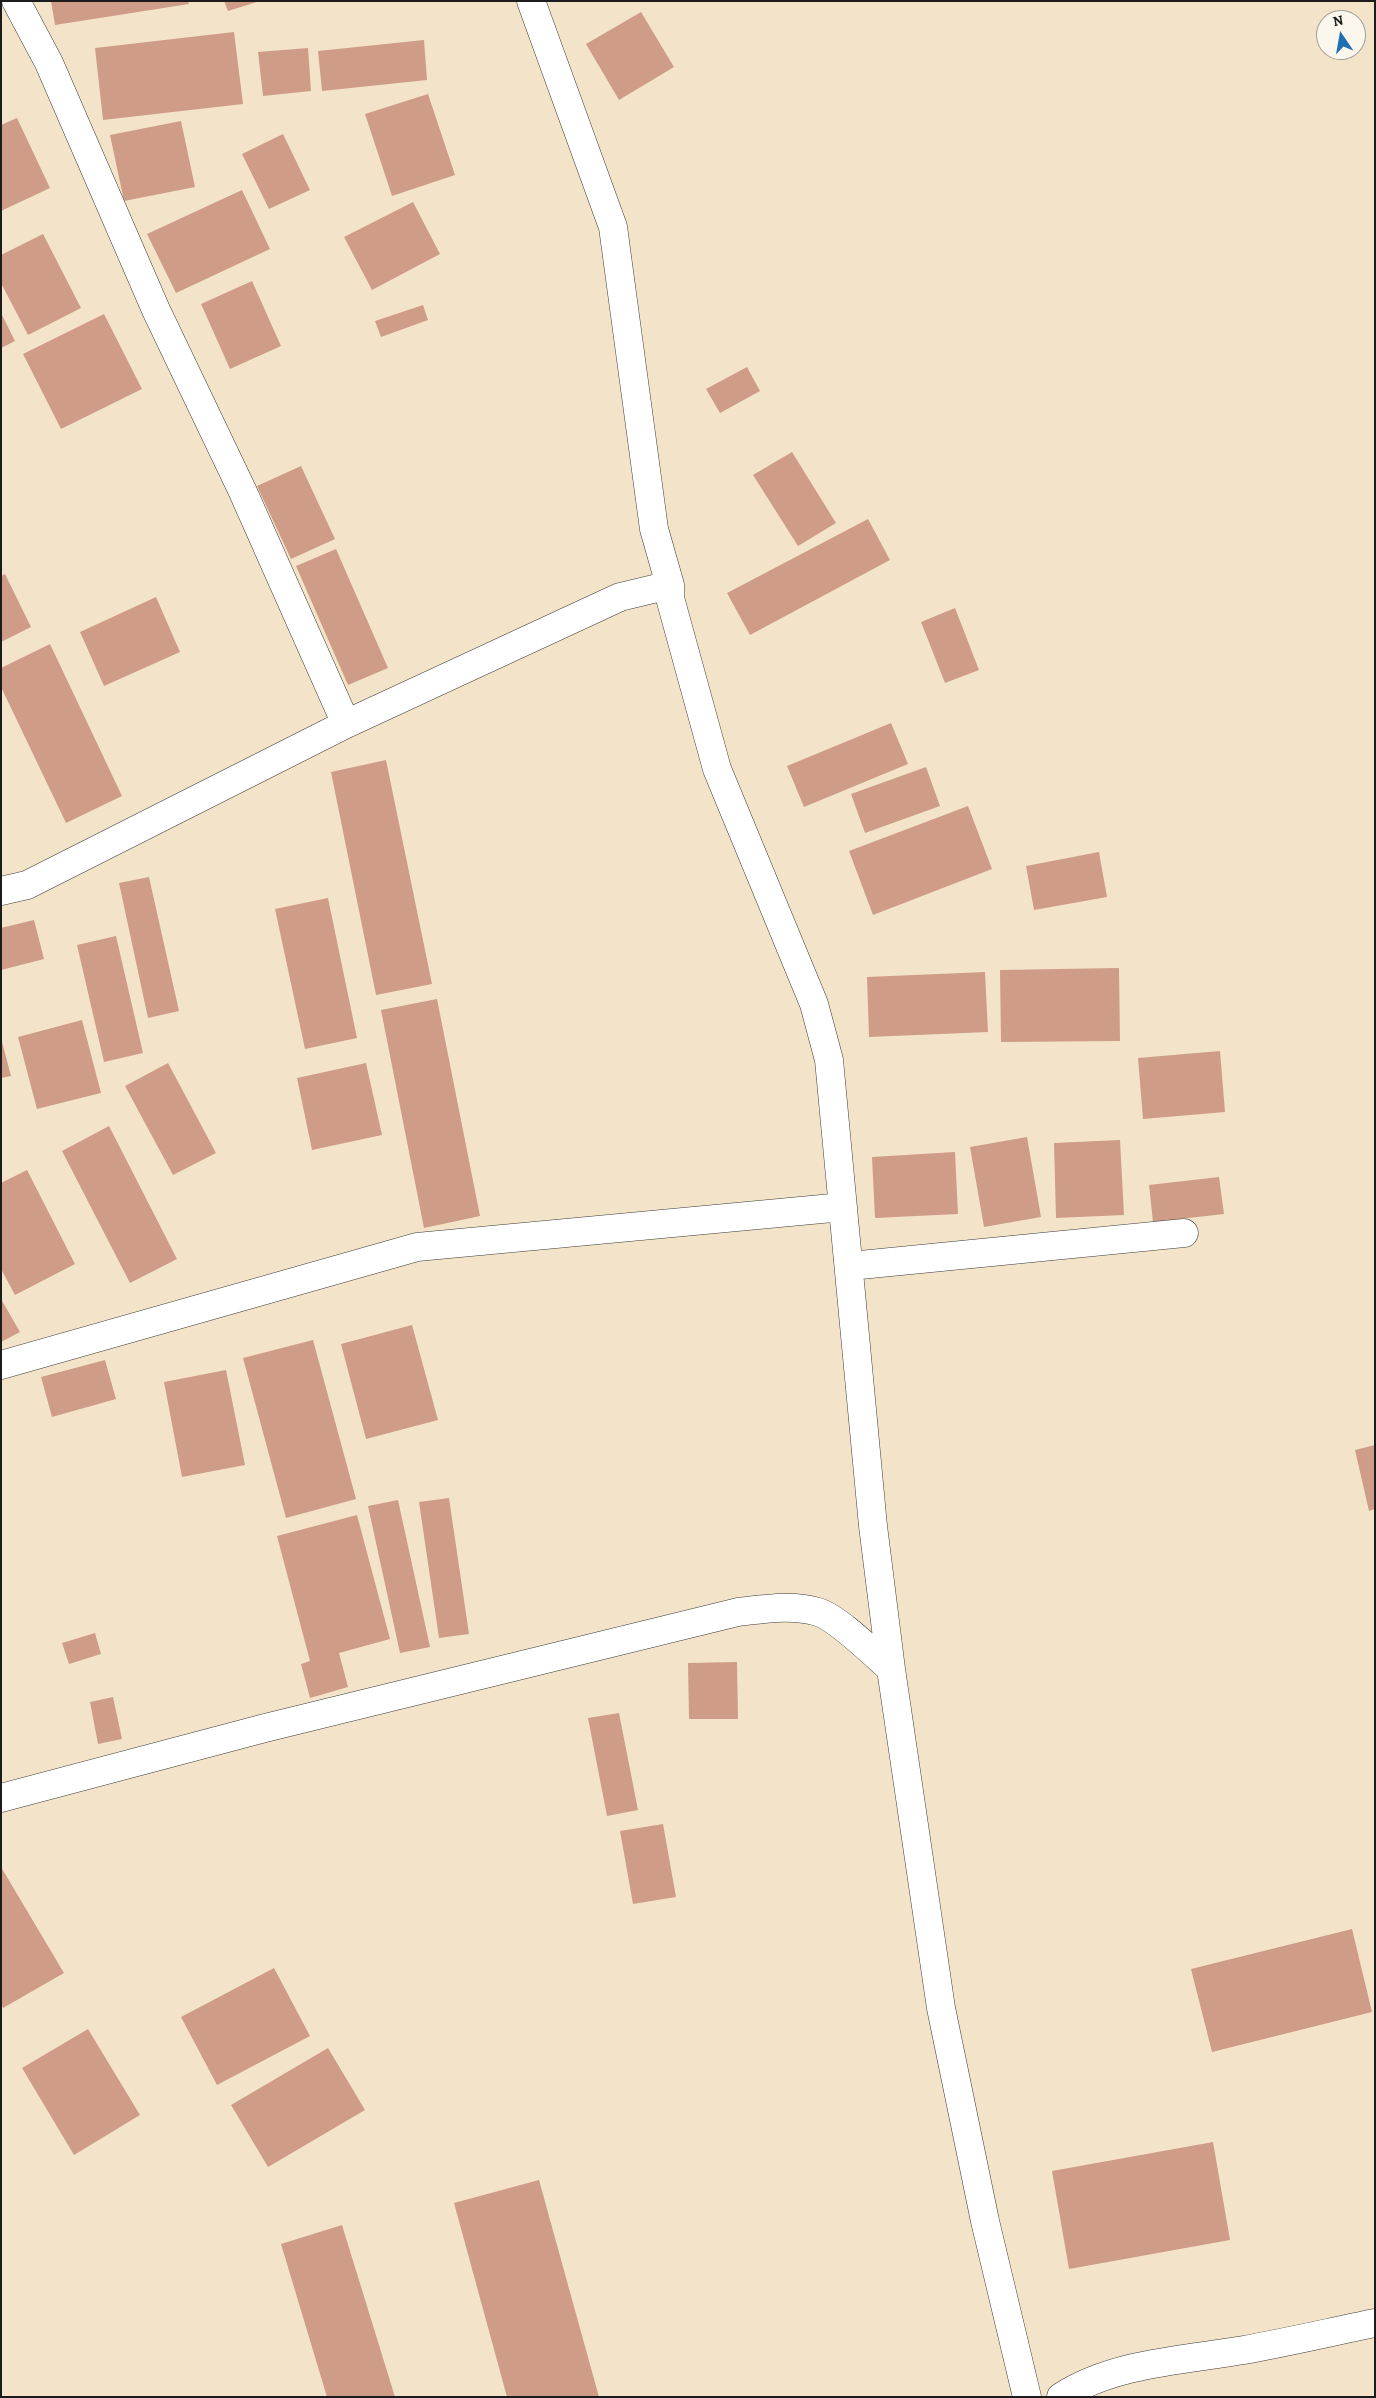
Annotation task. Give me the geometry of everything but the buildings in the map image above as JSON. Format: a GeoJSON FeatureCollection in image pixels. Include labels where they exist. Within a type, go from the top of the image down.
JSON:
{"type":"FeatureCollection","features":[{"type":"Feature","properties":{"kind":"street"},"geometry":{"type":"LineString","coordinates":[[16,1],[49,64],[122,232],[244,492],[346,724]]}},
{"type":"Feature","properties":{"kind":"street"},"geometry":{"type":"LineString","coordinates":[[531,1],[613,227],[654,529],[670,585],[670,598],[717,769],[816,1013],[829,1060],[850,1266],[873,1526],[891,1669],[942,2008],[985,2221],[1027,2397]]}},
{"type":"Feature","properties":{"kind":"street"},"geometry":{"type":"LineString","coordinates":[[1,891],[27,885],[346,724],[620,597],[670,585]]}},
{"type":"Feature","properties":{"kind":"street"},"geometry":{"type":"LineString","coordinates":[[1,1365],[416,1247],[843,1207]]}},
{"type":"Feature","properties":{"kind":"street"},"geometry":{"type":"LineString","coordinates":[[850,1266],[1184,1233]]}},
{"type":"Feature","properties":{"kind":"street"},"geometry":{"type":"LineString","coordinates":[[1,1798],[265,1728],[738,1612],[781,1607],[820,1612],[854,1636],[891,1669]]}},
{"type":"Feature","properties":{"kind":"street"},"geometry":{"type":"LineString","coordinates":[[1061,2397],[1076,2387],[1127,2370],[1247,2350],[1375,2324]]}}]}
